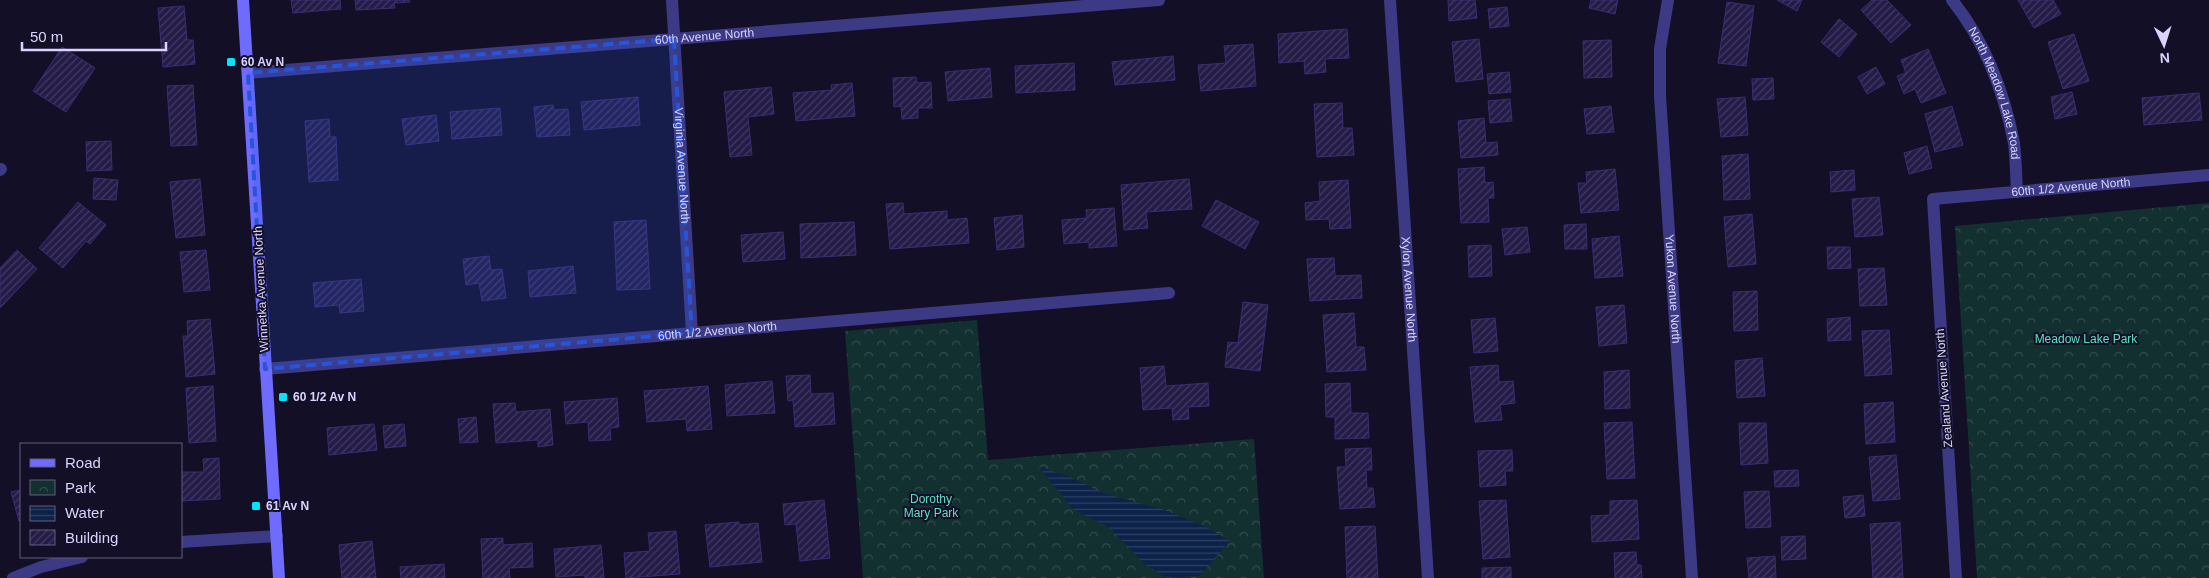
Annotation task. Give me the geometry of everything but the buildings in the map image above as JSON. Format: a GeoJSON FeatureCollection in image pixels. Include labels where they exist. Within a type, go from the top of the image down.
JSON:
{"type":"FeatureCollection","features":[{"type":"Feature","properties":{"kind":"street","name":"Winnetka Avenue North"},"geometry":{"type":"LineString","coordinates":[[243,0],[279,578]]}},
{"type":"Feature","properties":{"kind":"street","name":"Virginia Avenue North"},"geometry":{"type":"LineString","coordinates":[[672,0],[692,333]]}},
{"type":"Feature","properties":{"kind":"street","name":"60th Avenue North"},"geometry":{"type":"LineString","coordinates":[[248,73],[1159,0]]}},
{"type":"Feature","properties":{"kind":"street","name":"Xylon Avenue North"},"geometry":{"type":"LineString","coordinates":[[1390,0],[1428,578]]}},
{"type":"Feature","properties":{"kind":"street","name":"Yukon Avenue North"},"geometry":{"type":"LineString","coordinates":[[1668,0],[1660,49],[1660,96],[1692,578]]}},
{"type":"Feature","properties":{"kind":"street","name":"North Meadow Lake Road"},"geometry":{"type":"LineString","coordinates":[[1952,0],[1984,51],[2002,97],[2014,143],[2017,192]]}},
{"type":"Feature","properties":{"kind":"street","name":"60th 1/2 Avenue North"},"geometry":{"type":"LineString","coordinates":[[1932,199],[2209,175]]}},
{"type":"Feature","properties":{"kind":"street","name":"Zealand Avenue North"},"geometry":{"type":"LineString","coordinates":[[1932,199],[1956,578]]}},
{"type":"Feature","properties":{"kind":"street","name":"60th 1/2 Avenue North"},"geometry":{"type":"LineString","coordinates":[[266,369],[1169,293]]}},
{"type":"Feature","properties":{"kind":"street"},"geometry":{"type":"LineString","coordinates":[[182,542],[277,536]]}},
{"type":"Feature","properties":{"kind":"street"},"geometry":{"type":"LineString","coordinates":[[13,578],[41,567],[78,558]]}},
{"type":"Feature","properties":{"kind":"highlighted area"},"geometry":{"type":"Polygon","coordinates":[[[674,39],[692,333],[265,369],[248,73],[674,39]]]}},
{"type":"Feature","properties":{"kind":"green space","name":"Meadow Lake Park"},"geometry":{"type":"Polygon","coordinates":[[[2209,203],[2209,578],[1977,578],[1955,226],[2209,203]]]}},
{"type":"Feature","properties":{"kind":"green space","name":"Dorothy Mary Park"},"geometry":{"type":"Polygon","coordinates":[[[977,320],[988,460],[1254,439],[1264,578],[863,578],[845,331],[977,320]]]}},
{"type":"Feature","properties":{"kind":"water"},"geometry":{"type":"Polygon","coordinates":[[[1039,467],[1068,476],[1106,494],[1165,510],[1206,527],[1230,541],[1199,576],[1166,578],[1142,562],[1110,528],[1073,509],[1039,467]]]}},
{"type":"Feature","properties":{"kind":"place","name":"60 Av N"},"geometry":{"type":"Point","coordinates":[231,62]}},
{"type":"Feature","properties":{"kind":"place","name":"60 1/2 Av N"},"geometry":{"type":"Point","coordinates":[283,397]}},
{"type":"Feature","properties":{"kind":"place","name":"61 Av N"},"geometry":{"type":"Point","coordinates":[256,506]}}]}
